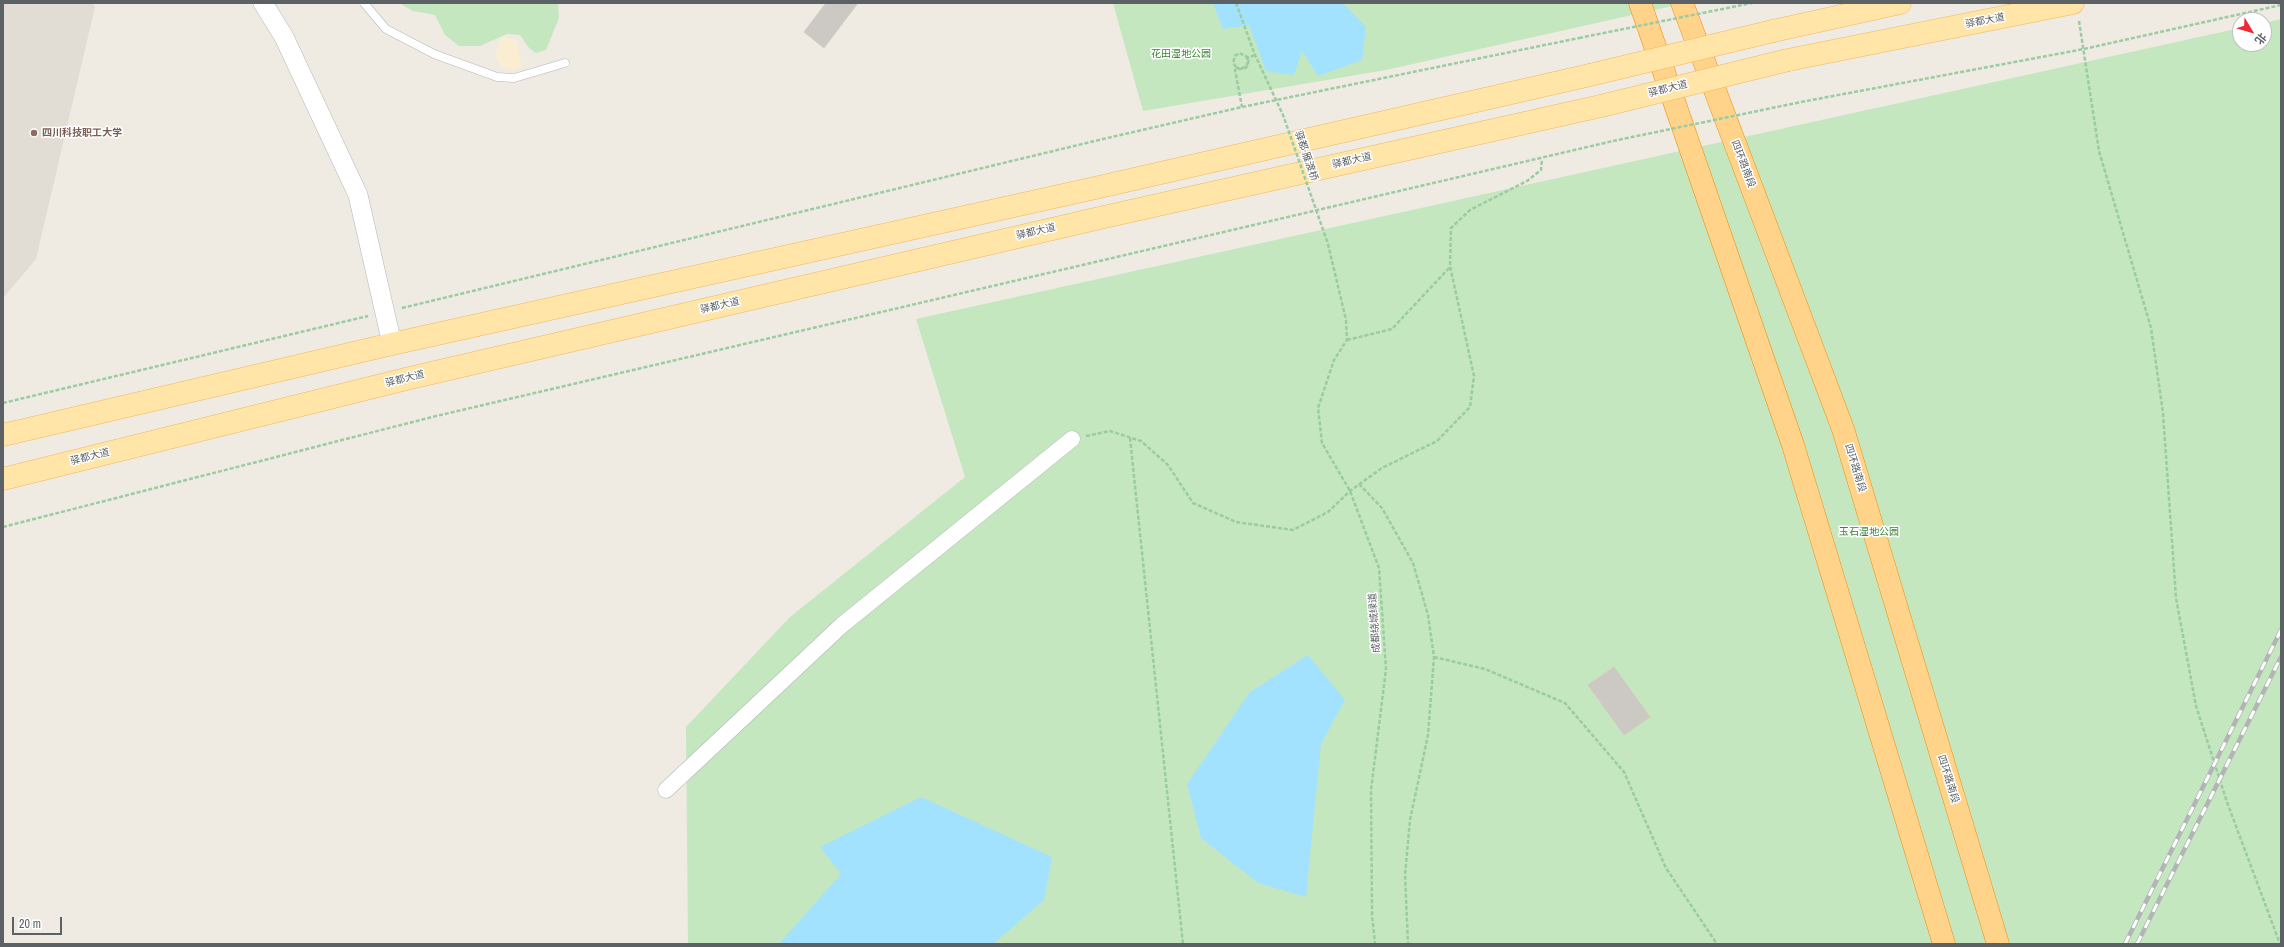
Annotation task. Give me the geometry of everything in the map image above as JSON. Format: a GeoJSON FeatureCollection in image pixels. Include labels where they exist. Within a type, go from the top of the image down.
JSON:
{"type":"FeatureCollection","features":[{"type":"Feature","properties":{"kind":"highway"},"geometry":{"type":"LineString","coordinates":[[1640,3],[1793,445],[1944,944]]}},
{"type":"Feature","properties":{"kind":"highway","name":"四环路南段"},"geometry":{"type":"LineString","coordinates":[[1682,3],[1843,429],[1998,944]]}},
{"type":"Feature","properties":{"kind":"main road"},"geometry":{"type":"LineString","coordinates":[[3,435],[392,344],[1095,188],[1900,3]]}},
{"type":"Feature","properties":{"kind":"main road","name":"驿都大道"},"geometry":{"type":"LineString","coordinates":[[3,479],[448,369],[1104,217],[1600,106],[1788,60],[2076,11]]}},
{"type":"Feature","properties":{"kind":"street"},"geometry":{"type":"LineString","coordinates":[[263,3],[284,37],[358,195],[392,344]]}},
{"type":"Feature","properties":{"kind":"street"},"geometry":{"type":"LineString","coordinates":[[666,790],[842,625],[1072,439]]}},
{"type":"Feature","properties":{"kind":"lane"},"geometry":{"type":"LineString","coordinates":[[364,3],[386,29],[434,54],[497,77],[514,78],[565,63]]}},
{"type":"Feature","properties":{"kind":"path","name":"驿都·雁渡桥"},"geometry":{"type":"LineString","coordinates":[[1236,3],[1255,55],[1283,116],[1328,244],[1346,320],[1347,340]]}},
{"type":"Feature","properties":{"kind":"path"},"geometry":{"type":"LineString","coordinates":[[3,403],[1242,107],[1752,3]]}},
{"type":"Feature","properties":{"kind":"path"},"geometry":{"type":"LineString","coordinates":[[3,528],[432,417],[1613,142],[1801,102],[2084,49],[2281,5]]}},
{"type":"Feature","properties":{"kind":"path"},"geometry":{"type":"LineString","coordinates":[[2076,11],[2084,49],[2099,151],[2151,328],[2163,413],[2176,598],[2196,706],[2227,802],[2280,944]]}},
{"type":"Feature","properties":{"kind":"path"},"geometry":{"type":"LineString","coordinates":[[1242,107],[1235,70],[1246,68],[1249,60],[1246,56],[1239,53],[1233,60],[1236,67],[1240,69],[1245,67],[1248,58],[1255,55]]}},
{"type":"Feature","properties":{"kind":"path"},"geometry":{"type":"LineString","coordinates":[[1072,439],[1110,431],[1141,441],[1168,465],[1193,503],[1236,522],[1293,530],[1328,512],[1350,491],[1382,468],[1437,441],[1470,407],[1474,376],[1450,266],[1451,228],[1470,210],[1527,181],[1541,170],[1542,159]]}},
{"type":"Feature","properties":{"kind":"path"},"geometry":{"type":"LineString","coordinates":[[1347,340],[1392,329],[1450,266]]}},
{"type":"Feature","properties":{"kind":"path","name":"成都绕城绿道"},"geometry":{"type":"LineString","coordinates":[[1347,340],[1334,360],[1318,408],[1322,443],[1350,491],[1379,568],[1386,669],[1371,790],[1372,915],[1375,944]]}},
{"type":"Feature","properties":{"kind":"path"},"geometry":{"type":"LineString","coordinates":[[1130,438],[1184,944]]}},
{"type":"Feature","properties":{"kind":"path"},"geometry":{"type":"LineString","coordinates":[[1360,484],[1382,508],[1413,563],[1428,615],[1434,656],[1428,735],[1410,820],[1406,859],[1405,875],[1408,944]]}},
{"type":"Feature","properties":{"kind":"path"},"geometry":{"type":"LineString","coordinates":[[1434,656],[1485,669],[1565,703],[1624,772],[1666,868],[1717,944]]}},
{"type":"Feature","properties":{"kind":"shaded area","name":"四川科技职工大学"},"geometry":{"type":"Polygon","coordinates":[[[3,3],[93,3],[95,7],[36,259],[3,298],[3,3]]]}},
{"type":"Feature","properties":{"kind":"green space"},"geometry":{"type":"Polygon","coordinates":[[[399,3],[558,3],[559,18],[546,50],[536,53],[529,48],[520,35],[507,34],[480,46],[459,46],[445,35],[435,15],[413,11],[399,3]]]}},
{"type":"Feature","properties":{"kind":"green space","name":"花田湿地公园"},"geometry":{"type":"Polygon","coordinates":[[[1113,3],[1686,3],[1386,70],[1143,111],[1113,3]]]}},
{"type":"Feature","properties":{"kind":"green space","name":"玉石湿地公园"},"geometry":{"type":"Polygon","coordinates":[[[2281,19],[2281,944],[688,944],[686,727],[790,617],[965,477],[916,319],[2232,30],[2232,52],[2272,52],[2272,21],[2281,19]]]}},
{"type":"Feature","properties":{"kind":"sand"},"geometry":{"type":"Polygon","coordinates":[[[502,36],[517,41],[522,68],[511,69],[501,66],[495,55],[502,36]]]}},
{"type":"Feature","properties":{"kind":"water"},"geometry":{"type":"Polygon","coordinates":[[[1213,3],[1343,3],[1366,27],[1362,60],[1318,76],[1302,51],[1294,75],[1266,71],[1249,25],[1223,29],[1213,3]]]}},
{"type":"Feature","properties":{"kind":"water"},"geometry":{"type":"Polygon","coordinates":[[[1308,655],[1345,700],[1321,744],[1306,897],[1258,883],[1201,838],[1187,784],[1250,692],[1308,655]]]}},
{"type":"Feature","properties":{"kind":"water"},"geometry":{"type":"Polygon","coordinates":[[[921,797],[1052,857],[1044,900],[993,944],[779,944],[841,874],[820,847],[921,797]]]}},
{"type":"Feature","properties":{"kind":"building"},"geometry":{"type":"Polygon","coordinates":[[[826,3],[858,3],[824,48],[804,32],[826,3]]]}},
{"type":"Feature","properties":{"kind":"building"},"geometry":{"type":"Polygon","coordinates":[[[1614,667],[1650,717],[1624,735],[1588,685],[1614,667]]]}},
{"type":"Feature","properties":{"kind":"railway"},"geometry":{"type":"LineString","coordinates":[[2125,944],[2281,630]]}},
{"type":"Feature","properties":{"kind":"railway"},"geometry":{"type":"LineString","coordinates":[[2137,944],[2281,657]]}},
{"type":"Feature","properties":{"kind":"place","name":"四川科技职工大学"},"geometry":{"type":"Point","coordinates":[34,133]}}]}
